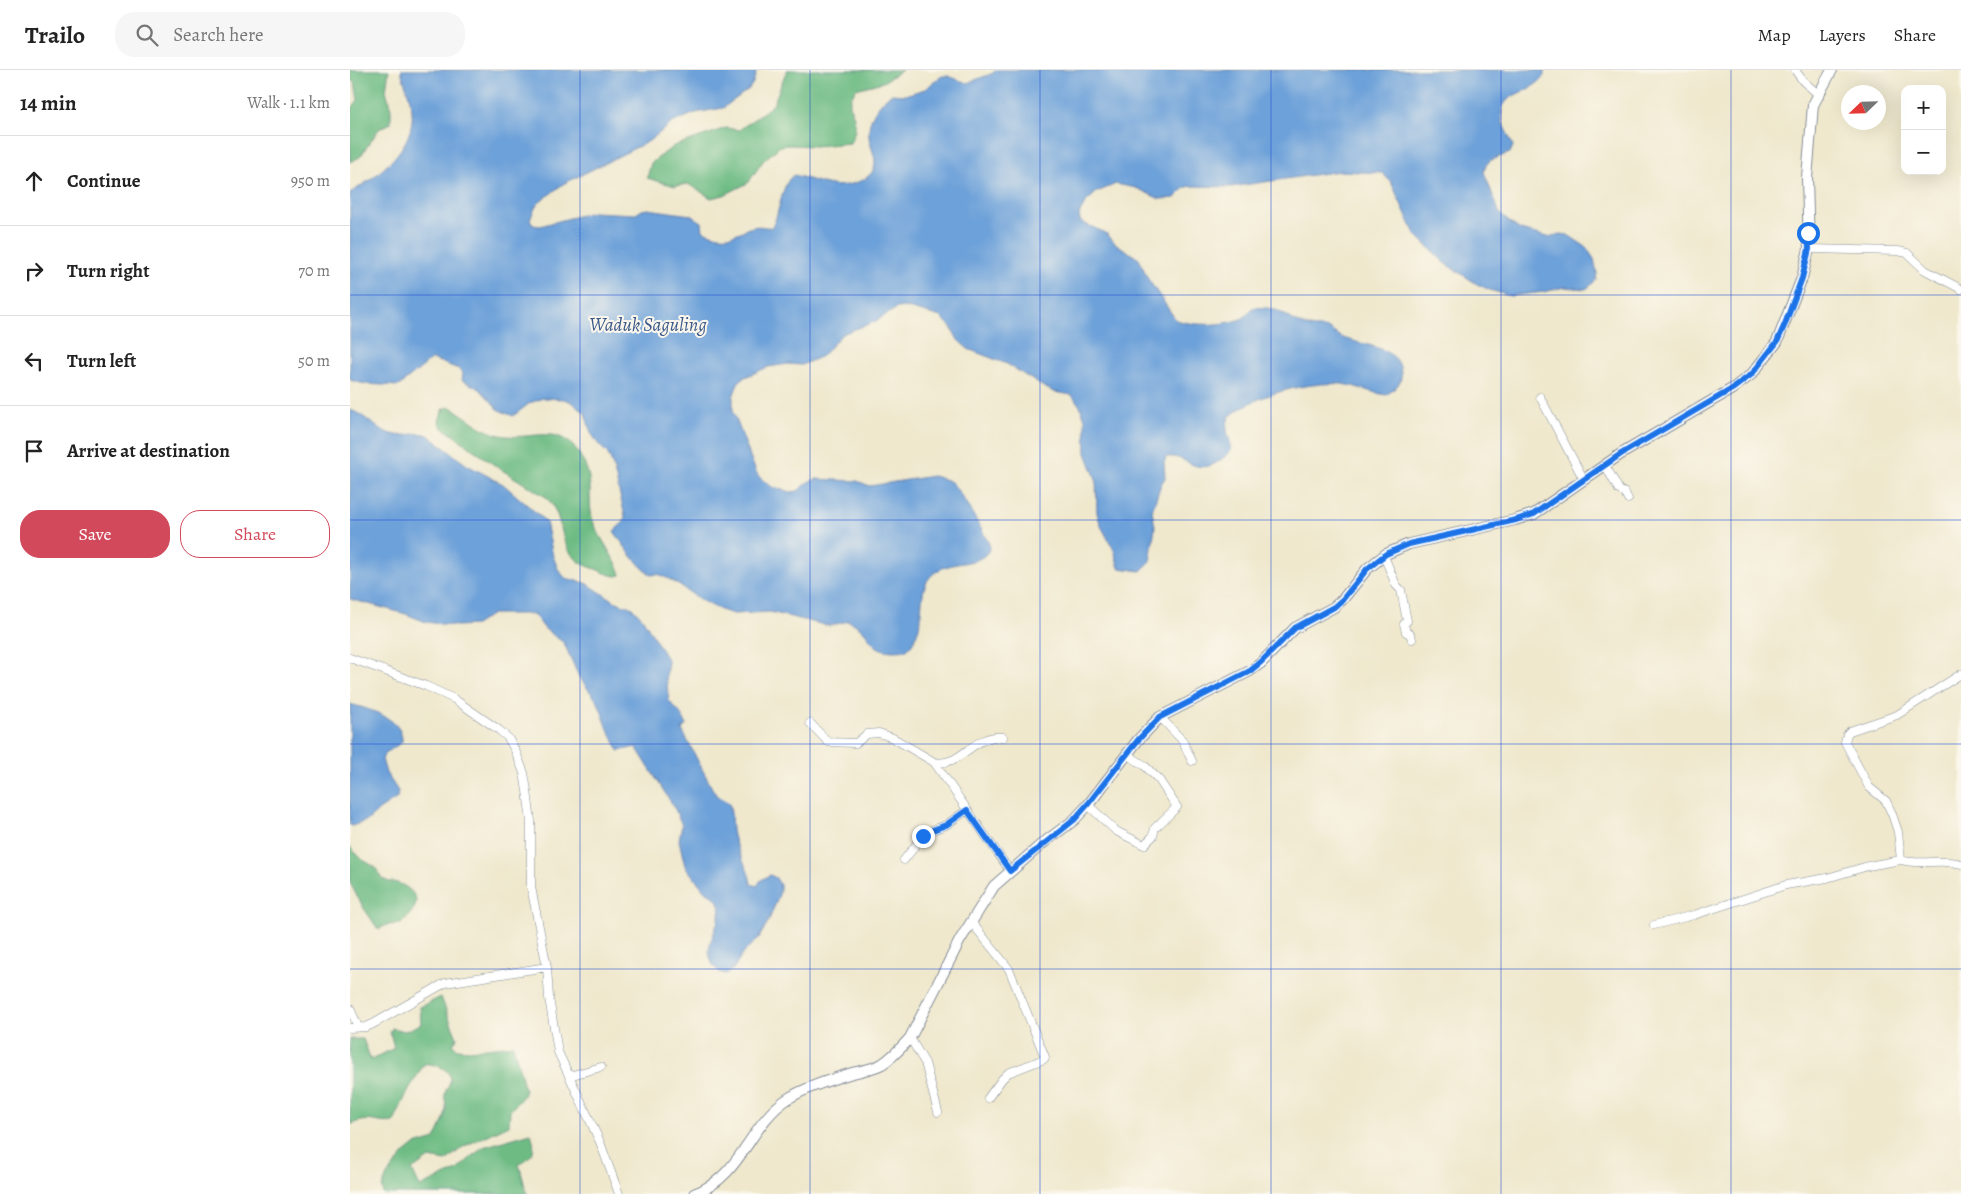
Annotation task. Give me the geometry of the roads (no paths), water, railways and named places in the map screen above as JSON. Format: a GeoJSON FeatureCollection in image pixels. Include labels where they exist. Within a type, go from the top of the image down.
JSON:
{"type":"FeatureCollection","features":[{"type":"Feature","properties":{"kind":"main road"},"geometry":{"type":"LineString","coordinates":[[694,1194],[712,1186],[724,1176],[759,1128],[775,1109],[790,1097],[834,1078],[883,1063],[903,1047],[910,1038],[960,940],[994,886],[1070,823],[1088,804],[1126,754],[1160,717],[1250,671],[1295,628],[1334,607],[1343,599],[1367,569],[1384,556],[1409,544],[1529,516],[1651,436],[1732,389],[1752,374],[1777,342],[1802,278],[1809,249],[1807,178],[1813,105],[1832,70]]}},
{"type":"Feature","properties":{"kind":"street"},"geometry":{"type":"LineString","coordinates":[[1795,70],[1803,82],[1818,94]]}},
{"type":"Feature","properties":{"kind":"street"},"geometry":{"type":"LineString","coordinates":[[1809,249],[1898,251],[1907,253],[1925,270],[1961,289]]}},
{"type":"Feature","properties":{"kind":"street"},"geometry":{"type":"LineString","coordinates":[[1540,397],[1584,480]]}},
{"type":"Feature","properties":{"kind":"street"},"geometry":{"type":"LineString","coordinates":[[1605,466],[1619,490],[1625,493],[1628,499]]}},
{"type":"Feature","properties":{"kind":"street"},"geometry":{"type":"LineString","coordinates":[[1384,556],[1396,585],[1401,590],[1407,621],[1404,627],[1412,639]]}},
{"type":"Feature","properties":{"kind":"street"},"geometry":{"type":"LineString","coordinates":[[350,658],[426,686],[454,699],[508,738],[524,772],[531,821],[531,887],[547,967],[549,998],[558,1052],[600,1142],[619,1194]]}},
{"type":"Feature","properties":{"kind":"street"},"geometry":{"type":"LineString","coordinates":[[1901,860],[1898,832],[1892,814],[1886,801],[1869,787],[1847,748],[1845,737],[1850,731],[1898,715],[1961,674]]}},
{"type":"Feature","properties":{"kind":"street"},"geometry":{"type":"LineString","coordinates":[[1160,717],[1183,741],[1192,762]]}},
{"type":"Feature","properties":{"kind":"street"},"geometry":{"type":"LineString","coordinates":[[810,723],[828,742],[856,743],[867,734],[879,733],[893,738],[934,762],[1010,871]]}},
{"type":"Feature","properties":{"kind":"street"},"geometry":{"type":"LineString","coordinates":[[934,762],[951,761],[977,742],[991,738],[1003,738]]}},
{"type":"Feature","properties":{"kind":"street"},"geometry":{"type":"LineString","coordinates":[[1088,804],[1116,831],[1144,844],[1153,836],[1155,828],[1177,807],[1158,780],[1144,765],[1126,754]]}},
{"type":"Feature","properties":{"kind":"street"},"geometry":{"type":"LineString","coordinates":[[904,860],[923,836],[946,825],[967,810]]}},
{"type":"Feature","properties":{"kind":"street"},"geometry":{"type":"LineString","coordinates":[[1654,925],[1694,915],[1786,885],[1827,878],[1868,866],[1901,860],[1910,863],[1951,861],[1961,864]]}},
{"type":"Feature","properties":{"kind":"street"},"geometry":{"type":"LineString","coordinates":[[972,923],[1009,969],[1045,1057],[1044,1060],[1008,1074],[988,1098]]}},
{"type":"Feature","properties":{"kind":"street"},"geometry":{"type":"LineString","coordinates":[[350,1008],[354,1028],[374,1024],[445,982],[547,967]]}},
{"type":"Feature","properties":{"kind":"street"},"geometry":{"type":"LineString","coordinates":[[910,1038],[925,1063],[938,1112]]}},
{"type":"Feature","properties":{"kind":"street"},"geometry":{"type":"LineString","coordinates":[[569,1076],[601,1067]]}},
{"type":"Feature","properties":{"kind":"water","name":"Waduk Saguling"},"geometry":{"type":"Polygon","coordinates":[[[401,70],[757,70],[749,89],[723,108],[695,113],[672,123],[649,141],[563,184],[536,206],[530,219],[533,225],[540,226],[592,212],[636,214],[648,209],[691,215],[702,222],[703,231],[725,236],[733,235],[756,226],[772,227],[783,191],[794,175],[837,186],[865,179],[874,169],[875,163],[869,130],[874,112],[891,94],[905,95],[925,89],[942,76],[948,76],[967,83],[997,70],[1546,70],[1542,79],[1535,85],[1506,102],[1502,109],[1502,120],[1513,146],[1510,153],[1491,160],[1486,165],[1484,172],[1499,212],[1503,217],[1520,230],[1548,237],[1561,234],[1568,235],[1586,247],[1594,259],[1597,273],[1596,280],[1586,289],[1564,287],[1544,292],[1510,296],[1477,284],[1446,264],[1415,234],[1391,182],[1382,173],[1340,171],[1230,187],[1191,186],[1184,188],[1175,198],[1160,199],[1136,188],[1116,184],[1097,192],[1086,202],[1079,214],[1080,221],[1106,233],[1115,243],[1139,259],[1148,279],[1176,320],[1217,324],[1242,318],[1252,308],[1271,309],[1311,328],[1328,329],[1341,337],[1385,351],[1393,356],[1398,363],[1401,371],[1400,382],[1386,395],[1342,384],[1314,385],[1282,391],[1252,402],[1229,417],[1227,430],[1231,450],[1212,465],[1195,466],[1178,458],[1166,457],[1164,463],[1165,478],[1161,484],[1152,511],[1155,526],[1150,562],[1141,571],[1119,568],[1114,550],[1101,526],[1097,513],[1096,479],[1086,453],[1085,419],[1080,406],[1072,395],[1054,392],[1007,364],[968,349],[958,340],[951,327],[941,317],[904,307],[897,308],[874,322],[842,334],[822,356],[802,365],[788,364],[768,367],[743,378],[738,383],[733,397],[733,411],[756,472],[760,478],[772,487],[791,492],[798,491],[808,482],[816,479],[857,481],[870,486],[932,476],[937,477],[951,482],[955,486],[984,533],[990,547],[986,554],[973,561],[946,567],[930,577],[923,593],[918,631],[914,641],[907,650],[883,650],[872,642],[864,631],[848,621],[829,626],[770,612],[734,614],[704,602],[671,580],[658,574],[651,575],[635,560],[614,531],[624,522],[625,516],[613,466],[608,454],[591,433],[585,413],[572,402],[564,399],[543,398],[530,403],[513,416],[499,410],[480,389],[462,380],[463,374],[459,369],[432,359],[399,386],[365,384],[350,380],[350,193],[383,169],[402,148],[408,137],[412,124],[412,111],[401,70]]]}},
{"type":"Feature","properties":{"kind":"water"},"geometry":{"type":"Polygon","coordinates":[[[350,410],[390,434],[428,435],[467,465],[503,484],[546,522],[553,556],[558,569],[565,578],[586,583],[614,601],[633,608],[643,619],[668,661],[666,676],[669,701],[680,713],[687,725],[682,730],[713,790],[717,796],[729,803],[733,835],[751,884],[757,886],[761,880],[770,875],[776,878],[780,885],[780,892],[769,920],[759,938],[744,952],[733,969],[727,974],[715,968],[709,953],[710,943],[719,918],[720,910],[718,903],[714,896],[705,891],[685,866],[679,840],[682,825],[674,807],[636,747],[619,751],[598,702],[579,677],[564,643],[545,629],[533,614],[492,614],[475,625],[457,626],[426,622],[406,614],[350,599],[350,410]]]}},
{"type":"Feature","properties":{"kind":"water"},"geometry":{"type":"Polygon","coordinates":[[[350,704],[375,712],[391,721],[401,734],[402,742],[386,753],[382,759],[386,773],[398,791],[397,798],[368,820],[352,826],[350,825],[350,704]]]}}]}
